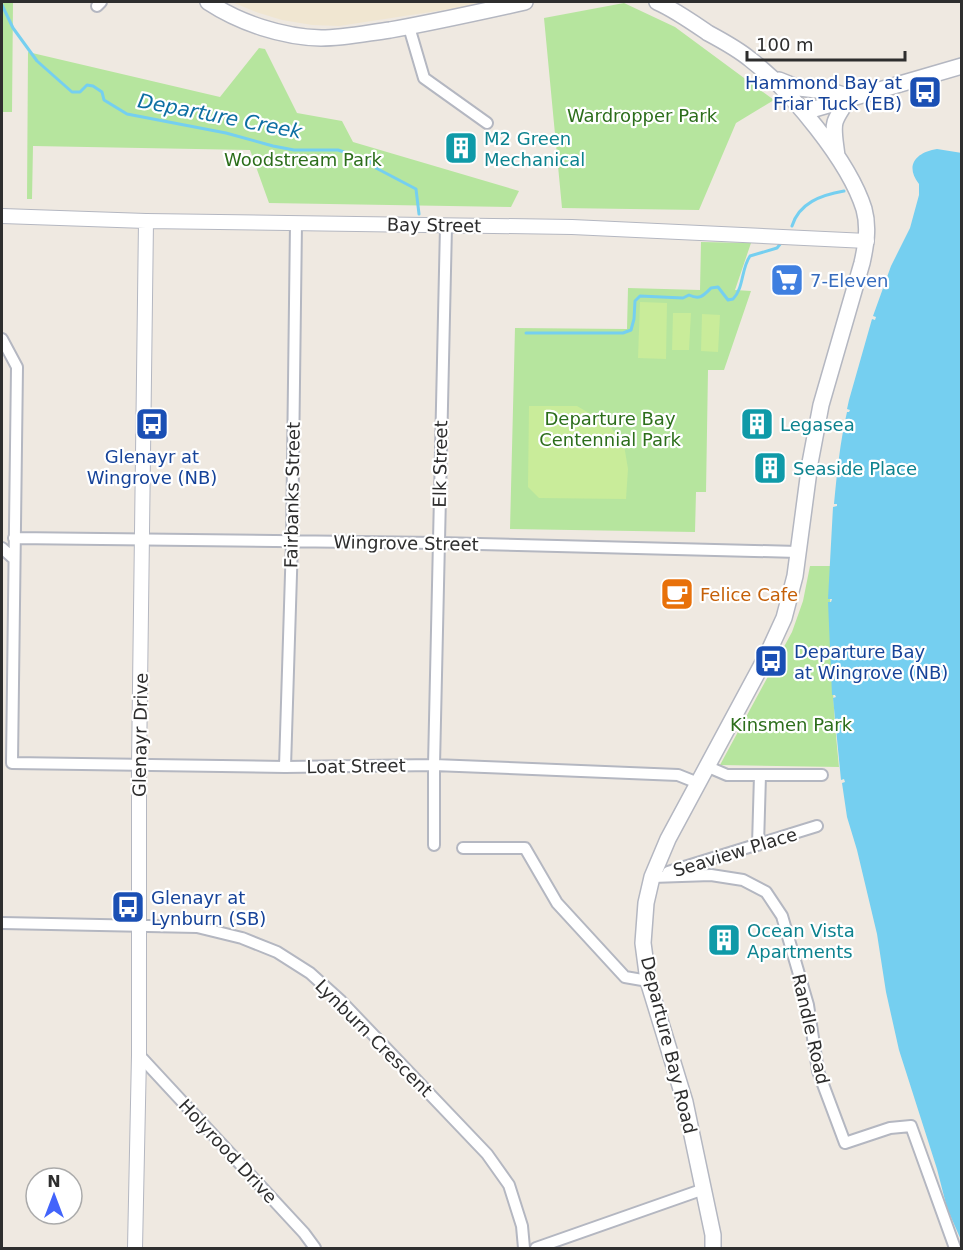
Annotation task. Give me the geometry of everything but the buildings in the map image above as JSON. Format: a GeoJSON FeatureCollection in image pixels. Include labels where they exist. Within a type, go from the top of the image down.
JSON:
{"type":"FeatureCollection","features":[{"type":"Feature","properties":{"kind":"main road"},"geometry":{"type":"LineString","coordinates":[[208,2],[248,22],[297,35],[337,38],[409,27],[525,2]]}},
{"type":"Feature","properties":{"kind":"main road","name":"Departure Bay Road"},"geometry":{"type":"LineString","coordinates":[[657,2],[750,58],[804,112],[837,159],[857,193],[864,210],[867,241],[821,405],[810,463],[798,552],[784,618],[767,656],[668,839],[652,877],[646,903],[643,943],[648,981],[685,1102],[713,1235],[713,1248]]}},
{"type":"Feature","properties":{"kind":"main road"},"geometry":{"type":"LineString","coordinates":[[804,112],[962,66]]}},
{"type":"Feature","properties":{"kind":"main road"},"geometry":{"type":"LineString","coordinates":[[772,78],[799,88],[834,92],[850,98]]}},
{"type":"Feature","properties":{"kind":"main road"},"geometry":{"type":"LineString","coordinates":[[837,159],[834,121],[850,98]]}},
{"type":"Feature","properties":{"kind":"street"},"geometry":{"type":"LineString","coordinates":[[409,27],[424,78],[487,123]]}},
{"type":"Feature","properties":{"kind":"street","name":"Bay Street"},"geometry":{"type":"LineString","coordinates":[[2,216],[146,221],[572,227],[867,241]]}},
{"type":"Feature","properties":{"kind":"street","name":"Glenayr Drive"},"geometry":{"type":"LineString","coordinates":[[135,1248],[139,1055],[139,766],[146,221]]}},
{"type":"Feature","properties":{"kind":"street","name":"Fairbanks Street"},"geometry":{"type":"LineString","coordinates":[[285,767],[292,542],[296,223]]}},
{"type":"Feature","properties":{"kind":"street","name":"Elk Street"},"geometry":{"type":"LineString","coordinates":[[434,845],[438,543],[446,226]]}},
{"type":"Feature","properties":{"kind":"street"},"geometry":{"type":"LineString","coordinates":[[2,339],[16,367],[13,558]]}},
{"type":"Feature","properties":{"kind":"street","name":"Wingrove Street"},"geometry":{"type":"LineString","coordinates":[[14,538],[438,543],[798,552]]}},
{"type":"Feature","properties":{"kind":"street"},"geometry":{"type":"LineString","coordinates":[[2,548],[13,558]]}},
{"type":"Feature","properties":{"kind":"street","name":"Loat Street"},"geometry":{"type":"LineString","coordinates":[[13,558],[12,763],[285,767],[434,765],[678,775],[698,783]]}},
{"type":"Feature","properties":{"kind":"street"},"geometry":{"type":"LineString","coordinates":[[706,766],[727,775],[822,775]]}},
{"type":"Feature","properties":{"kind":"street"},"geometry":{"type":"LineString","coordinates":[[758,845],[760,775]]}},
{"type":"Feature","properties":{"kind":"street","name":"Seaview Place"},"geometry":{"type":"LineString","coordinates":[[652,877],[817,826]]}},
{"type":"Feature","properties":{"kind":"street"},"geometry":{"type":"LineString","coordinates":[[463,848],[525,848],[557,903],[625,977],[648,981]]}},
{"type":"Feature","properties":{"kind":"street","name":"Randle Road"},"geometry":{"type":"LineString","coordinates":[[652,877],[711,875],[743,880],[766,892],[782,916],[808,1005],[819,1071],[845,1143],[890,1128],[910,1126],[955,1248]]}},
{"type":"Feature","properties":{"kind":"street","name":"Lynburn Crescent"},"geometry":{"type":"LineString","coordinates":[[2,923],[197,927],[242,938],[278,952],[310,973],[341,1001],[487,1154],[509,1185],[522,1226],[524,1248]]}},
{"type":"Feature","properties":{"kind":"street","name":"Holyrood Drive"},"geometry":{"type":"LineString","coordinates":[[139,1055],[304,1233],[315,1248]]}},
{"type":"Feature","properties":{"kind":"street"},"geometry":{"type":"LineString","coordinates":[[536,1248],[704,1189]]}},
{"type":"Feature","properties":{"kind":"shaded area"},"geometry":{"type":"Polygon","coordinates":[[[232,2],[496,2],[339,26],[312,25],[282,20],[232,2]]]}},
{"type":"Feature","properties":{"kind":"green space"},"geometry":{"type":"Polygon","coordinates":[[[2,2],[13,2],[12,112],[2,112],[2,2]]]}},
{"type":"Feature","properties":{"kind":"green space","name":"Wardropper Park"},"geometry":{"type":"Polygon","coordinates":[[[624,3],[675,27],[774,100],[736,123],[699,210],[562,208],[544,18],[624,3]]]}},
{"type":"Feature","properties":{"kind":"green space","name":"Woodstream Park"},"geometry":{"type":"Polygon","coordinates":[[[259,48],[265,49],[297,113],[342,121],[353,142],[519,191],[511,207],[269,203],[250,150],[33,146],[32,199],[27,199],[28,52],[220,97],[259,48]]]}},
{"type":"Feature","properties":{"kind":"green space","name":"Departure Bay Centennial Park"},"geometry":{"type":"Polygon","coordinates":[[[701,242],[751,243],[735,290],[751,291],[724,370],[708,370],[706,492],[696,492],[695,532],[510,529],[515,328],[627,329],[628,288],[700,290],[701,242]]]}},
{"type":"Feature","properties":{"kind":"green space"},"geometry":{"type":"Polygon","coordinates":[[[640,302],[667,303],[666,359],[638,358],[640,302]]]}},
{"type":"Feature","properties":{"kind":"green space"},"geometry":{"type":"Polygon","coordinates":[[[673,313],[691,313],[689,350],[672,350],[673,313]]]}},
{"type":"Feature","properties":{"kind":"green space"},"geometry":{"type":"Polygon","coordinates":[[[702,314],[720,315],[718,352],[701,351],[702,314]]]}},
{"type":"Feature","properties":{"kind":"green space"},"geometry":{"type":"Polygon","coordinates":[[[529,406],[577,406],[608,424],[624,445],[628,469],[626,499],[539,498],[528,487],[529,406]]]}},
{"type":"Feature","properties":{"kind":"green space","name":"Kinsmen Park"},"geometry":{"type":"Polygon","coordinates":[[[810,566],[830,566],[832,667],[839,767],[720,765],[792,632],[803,601],[810,566]]]}},
{"type":"Feature","properties":{"kind":"water"},"geometry":{"type":"Polygon","coordinates":[[[937,149],[962,153],[961,1240],[947,1208],[899,1050],[886,992],[877,934],[847,817],[842,783],[845,782],[844,779],[841,780],[833,698],[836,697],[832,695],[828,602],[832,599],[828,599],[833,507],[837,506],[834,504],[841,446],[847,412],[850,410],[847,409],[849,400],[872,319],[875,320],[876,317],[873,316],[891,266],[910,228],[919,195],[919,184],[913,171],[913,165],[919,156],[937,149]]]}},
{"type":"Feature","properties":{"kind":"waterway","name":"Departure Creek"},"geometry":{"type":"LineString","coordinates":[[2,5],[13,28],[37,61],[72,92],[80,92],[87,85],[93,86],[102,92],[104,100],[127,114],[226,133],[294,150],[338,150],[368,160],[376,168],[416,189],[419,214]]}},
{"type":"Feature","properties":{"kind":"waterway","name":"Departure Creek"},"geometry":{"type":"LineString","coordinates":[[792,226],[800,211],[812,201],[844,191]]}},
{"type":"Feature","properties":{"kind":"waterway","name":"Departure Creek"},"geometry":{"type":"LineString","coordinates":[[526,333],[623,333],[631,330],[635,301],[640,296],[683,298],[689,295],[699,297],[711,288],[718,287],[728,300],[733,299],[737,295],[750,256],[777,248],[781,243]]}},
{"type":"Feature","properties":{"kind":"place","name":"Hammond Bay at Friar Tuck (EB)"},"geometry":{"type":"Point","coordinates":[925,92]}},
{"type":"Feature","properties":{"kind":"place","name":"M2 Green Mechanical"},"geometry":{"type":"Point","coordinates":[461,148]}},
{"type":"Feature","properties":{"kind":"place","name":"7-Eleven"},"geometry":{"type":"Point","coordinates":[787,280]}},
{"type":"Feature","properties":{"kind":"place","name":"Glenayr at Wingrove (NB)"},"geometry":{"type":"Point","coordinates":[152,424]}},
{"type":"Feature","properties":{"kind":"place","name":"Legasea"},"geometry":{"type":"Point","coordinates":[757,424]}},
{"type":"Feature","properties":{"kind":"place","name":"Seaside Place"},"geometry":{"type":"Point","coordinates":[770,468]}},
{"type":"Feature","properties":{"kind":"place","name":"Felice Cafe"},"geometry":{"type":"Point","coordinates":[677,594]}},
{"type":"Feature","properties":{"kind":"place","name":"Departure Bay at Wingrove (NB)"},"geometry":{"type":"Point","coordinates":[771,661]}},
{"type":"Feature","properties":{"kind":"place","name":"Glenayr at Lynburn (SB)"},"geometry":{"type":"Point","coordinates":[128,907]}},
{"type":"Feature","properties":{"kind":"place","name":"Ocean Vista Apartments"},"geometry":{"type":"Point","coordinates":[724,940]}}]}
